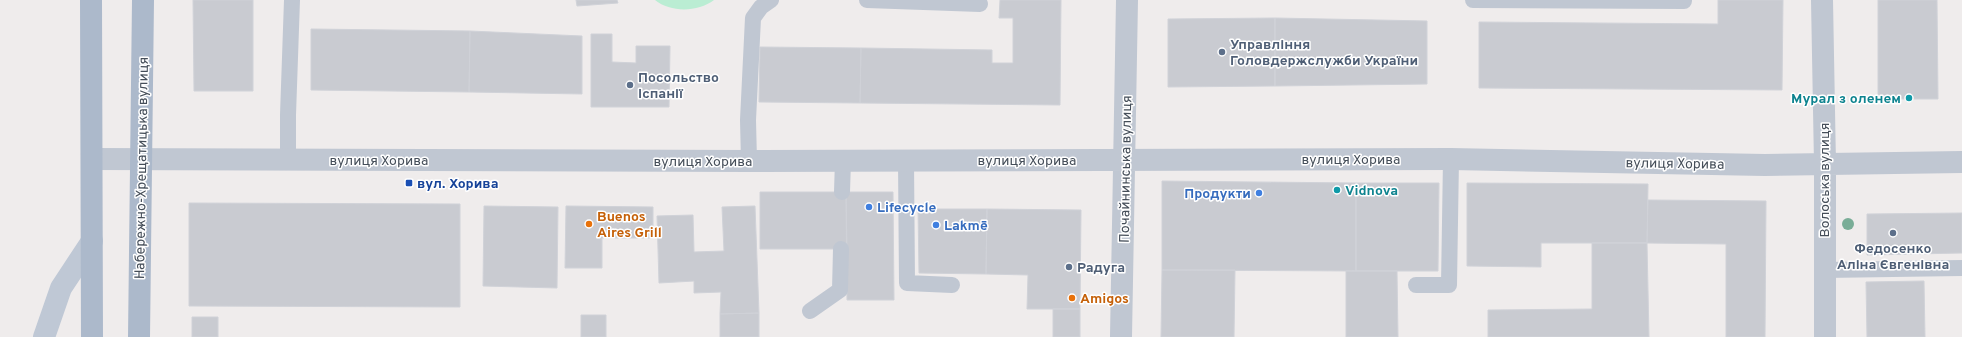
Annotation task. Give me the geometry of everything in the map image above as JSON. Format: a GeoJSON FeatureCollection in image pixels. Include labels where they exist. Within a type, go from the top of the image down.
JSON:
{"type":"FeatureCollection","features":[{"type":"Feature","properties":{"kind":"main road"},"geometry":{"type":"LineString","coordinates":[[91,0],[92,337]]}},
{"type":"Feature","properties":{"kind":"main road","name":"Набережно-Хрещатицька вулиця"},"geometry":{"type":"LineString","coordinates":[[139,337],[143,0]]}},
{"type":"Feature","properties":{"kind":"main road"},"geometry":{"type":"LineString","coordinates":[[44,337],[61,288],[92,241]]}},
{"type":"Feature","properties":{"kind":"street","name":"Почайнинська вулиця"},"geometry":{"type":"LineString","coordinates":[[1121,337],[1127,0]]}},
{"type":"Feature","properties":{"kind":"street","name":"Волоська вулиця"},"geometry":{"type":"LineString","coordinates":[[1822,0],[1826,164],[1824,270],[1825,337]]}},
{"type":"Feature","properties":{"kind":"street","name":"вулиця Хорива"},"geometry":{"type":"LineString","coordinates":[[92,159],[749,161],[1451,159],[1765,165],[1962,162]]}},
{"type":"Feature","properties":{"kind":"lane"},"geometry":{"type":"LineString","coordinates":[[288,160],[292,0]]}},
{"type":"Feature","properties":{"kind":"lane"},"geometry":{"type":"LineString","coordinates":[[749,161],[748,120],[753,18],[761,7],[771,0]]}},
{"type":"Feature","properties":{"kind":"lane"},"geometry":{"type":"LineString","coordinates":[[867,0],[980,4]]}},
{"type":"Feature","properties":{"kind":"lane"},"geometry":{"type":"LineString","coordinates":[[1473,0],[1684,0]]}},
{"type":"Feature","properties":{"kind":"lane"},"geometry":{"type":"LineString","coordinates":[[1416,285],[1448,285],[1451,159]]}},
{"type":"Feature","properties":{"kind":"lane"},"geometry":{"type":"LineString","coordinates":[[842,160],[842,192]]}},
{"type":"Feature","properties":{"kind":"lane"},"geometry":{"type":"LineString","coordinates":[[906,160],[907,283],[952,285]]}},
{"type":"Feature","properties":{"kind":"lane"},"geometry":{"type":"LineString","coordinates":[[810,311],[840,290],[841,249]]}},
{"type":"Feature","properties":{"kind":"lane"},"geometry":{"type":"LineString","coordinates":[[1824,270],[1962,268]]}},
{"type":"Feature","properties":{"kind":"green space"},"geometry":{"type":"Polygon","coordinates":[[[655,0],[714,0],[708,4],[693,9],[676,9],[661,4],[655,0]]]}},
{"type":"Feature","properties":{"kind":"building"},"geometry":{"type":"Polygon","coordinates":[[[193,0],[253,0],[253,91],[194,91],[193,0]]]}},
{"type":"Feature","properties":{"kind":"building"},"geometry":{"type":"Polygon","coordinates":[[[576,0],[617,0],[618,3],[577,6],[576,0]]]}},
{"type":"Feature","properties":{"kind":"building"},"geometry":{"type":"Polygon","coordinates":[[[1000,0],[1061,0],[1060,105],[860,103],[861,48],[992,50],[992,63],[1013,63],[1013,18],[999,18],[1000,0]]]}},
{"type":"Feature","properties":{"kind":"building"},"geometry":{"type":"Polygon","coordinates":[[[1718,0],[1783,0],[1782,90],[1479,88],[1479,22],[1718,24],[1718,0]]]}},
{"type":"Feature","properties":{"kind":"building"},"geometry":{"type":"Polygon","coordinates":[[[1878,0],[1937,0],[1938,99],[1878,99],[1878,0]]]}},
{"type":"Feature","properties":{"kind":"building"},"geometry":{"type":"Polygon","coordinates":[[[1275,18],[1427,21],[1427,84],[1275,86],[1275,18]]]}},
{"type":"Feature","properties":{"kind":"building","name":"Управління Головдержслужби України"},"geometry":{"type":"Polygon","coordinates":[[[1275,18],[1275,86],[1168,87],[1168,19],[1275,18]]]}},
{"type":"Feature","properties":{"kind":"building"},"geometry":{"type":"Polygon","coordinates":[[[311,29],[470,31],[469,92],[311,90],[311,29]]]}},
{"type":"Feature","properties":{"kind":"building"},"geometry":{"type":"Polygon","coordinates":[[[470,31],[582,36],[582,94],[469,92],[470,31]]]}},
{"type":"Feature","properties":{"kind":"building","name":"Посольство Іспанії"},"geometry":{"type":"Polygon","coordinates":[[[591,34],[612,34],[612,62],[636,63],[636,46],[670,46],[669,107],[591,107],[591,34]]]}},
{"type":"Feature","properties":{"kind":"building"},"geometry":{"type":"Polygon","coordinates":[[[760,47],[861,48],[860,103],[759,102],[760,47]]]}},
{"type":"Feature","properties":{"kind":"building"},"geometry":{"type":"Polygon","coordinates":[[[1162,181],[1356,183],[1356,271],[1162,270],[1162,181]]]}},
{"type":"Feature","properties":{"kind":"building"},"geometry":{"type":"Polygon","coordinates":[[[1356,183],[1439,183],[1438,271],[1356,271],[1356,183]]]}},
{"type":"Feature","properties":{"kind":"building"},"geometry":{"type":"Polygon","coordinates":[[[1467,183],[1648,184],[1647,243],[1541,243],[1541,267],[1467,266],[1467,183]]]}},
{"type":"Feature","properties":{"kind":"building"},"geometry":{"type":"Polygon","coordinates":[[[760,192],[846,192],[847,249],[760,249],[760,192]]]}},
{"type":"Feature","properties":{"kind":"building"},"geometry":{"type":"Polygon","coordinates":[[[846,192],[893,192],[894,300],[847,300],[846,192]]]}},
{"type":"Feature","properties":{"kind":"building"},"geometry":{"type":"Polygon","coordinates":[[[1648,200],[1766,201],[1765,337],[1726,337],[1726,244],[1647,243],[1648,200]]]}},
{"type":"Feature","properties":{"kind":"building"},"geometry":{"type":"Polygon","coordinates":[[[189,203],[460,204],[460,307],[189,306],[189,203]]]}},
{"type":"Feature","properties":{"kind":"building"},"geometry":{"type":"Polygon","coordinates":[[[484,206],[558,207],[557,288],[483,286],[484,206]]]}},
{"type":"Feature","properties":{"kind":"building"},"geometry":{"type":"Polygon","coordinates":[[[566,206],[653,207],[653,238],[602,238],[602,268],[565,268],[566,206]]]}},
{"type":"Feature","properties":{"kind":"building"},"geometry":{"type":"Polygon","coordinates":[[[755,206],[759,313],[720,314],[721,292],[694,293],[694,281],[659,283],[657,216],[693,215],[694,252],[724,251],[722,207],[755,206]]]}},
{"type":"Feature","properties":{"kind":"building"},"geometry":{"type":"Polygon","coordinates":[[[918,209],[987,209],[986,274],[919,273],[918,209]]]}},
{"type":"Feature","properties":{"kind":"building"},"geometry":{"type":"Polygon","coordinates":[[[987,209],[1081,210],[1080,309],[1027,309],[1028,275],[986,274],[987,209]]]}},
{"type":"Feature","properties":{"kind":"building"},"geometry":{"type":"Polygon","coordinates":[[[1962,213],[1962,253],[1867,255],[1867,214],[1962,213]]]}},
{"type":"Feature","properties":{"kind":"building"},"geometry":{"type":"Polygon","coordinates":[[[1592,243],[1647,243],[1649,337],[1488,337],[1488,310],[1592,309],[1592,243]]]}},
{"type":"Feature","properties":{"kind":"building"},"geometry":{"type":"Polygon","coordinates":[[[1162,270],[1235,270],[1234,337],[1161,337],[1162,270]]]}},
{"type":"Feature","properties":{"kind":"building"},"geometry":{"type":"Polygon","coordinates":[[[1346,271],[1397,271],[1398,337],[1346,337],[1346,271]]]}},
{"type":"Feature","properties":{"kind":"building"},"geometry":{"type":"Polygon","coordinates":[[[1924,281],[1925,337],[1867,337],[1866,282],[1924,281]]]}},
{"type":"Feature","properties":{"kind":"building"},"geometry":{"type":"Polygon","coordinates":[[[1053,309],[1080,309],[1080,337],[1053,337],[1053,309]]]}},
{"type":"Feature","properties":{"kind":"building"},"geometry":{"type":"Polygon","coordinates":[[[759,313],[759,337],[720,337],[720,314],[759,313]]]}},
{"type":"Feature","properties":{"kind":"building"},"geometry":{"type":"Polygon","coordinates":[[[581,315],[606,315],[606,337],[581,337],[581,315]]]}},
{"type":"Feature","properties":{"kind":"building"},"geometry":{"type":"Polygon","coordinates":[[[192,317],[218,317],[218,337],[192,337],[192,317]]]}},
{"type":"Feature","properties":{"kind":"place","name":"Управління Головдержслужби України"},"geometry":{"type":"Point","coordinates":[1222,52]}},
{"type":"Feature","properties":{"kind":"place","name":"Посольство Іспанії"},"geometry":{"type":"Point","coordinates":[630,85]}},
{"type":"Feature","properties":{"kind":"place","name":"Мурал з оленем"},"geometry":{"type":"Point","coordinates":[1909,98]}},
{"type":"Feature","properties":{"kind":"place","name":"вул. Хорива"},"geometry":{"type":"Point","coordinates":[409,183]}},
{"type":"Feature","properties":{"kind":"place","name":"Vidnova"},"geometry":{"type":"Point","coordinates":[1337,190]}},
{"type":"Feature","properties":{"kind":"place","name":"Продукти"},"geometry":{"type":"Point","coordinates":[1259,193]}},
{"type":"Feature","properties":{"kind":"place","name":"Lifecycle"},"geometry":{"type":"Point","coordinates":[869,207]}},
{"type":"Feature","properties":{"kind":"place","name":"Buenos Aires Grill"},"geometry":{"type":"Point","coordinates":[589,224]}},
{"type":"Feature","properties":{"kind":"place","name":"Lakmē"},"geometry":{"type":"Point","coordinates":[936,225]}},
{"type":"Feature","properties":{"kind":"place","name":"Федосенко Аліна Євгенівна"},"geometry":{"type":"Point","coordinates":[1893,233]}},
{"type":"Feature","properties":{"kind":"place","name":"Радуга"},"geometry":{"type":"Point","coordinates":[1069,267]}},
{"type":"Feature","properties":{"kind":"place","name":"Amigos"},"geometry":{"type":"Point","coordinates":[1072,298]}}]}
